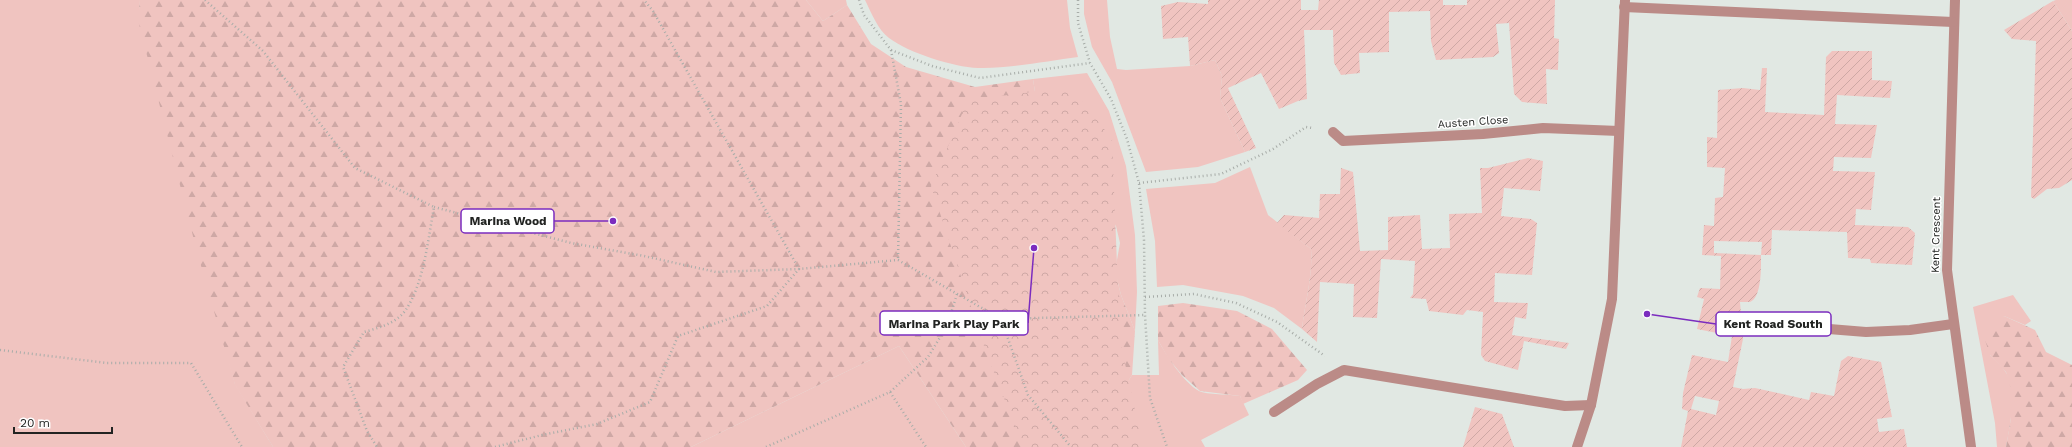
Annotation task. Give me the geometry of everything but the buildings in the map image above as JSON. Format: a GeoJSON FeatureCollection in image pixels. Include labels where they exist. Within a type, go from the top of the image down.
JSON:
{"type":"FeatureCollection","features":[{"type":"Feature","properties":{"kind":"street","name":"Kent Crescent"},"geometry":{"type":"LineString","coordinates":[[1955,0],[1953,22],[1947,270],[1953,324],[1971,447]]}},
{"type":"Feature","properties":{"kind":"street"},"geometry":{"type":"LineString","coordinates":[[1577,447],[1591,405],[1612,299],[1624,3],[1953,22]]}},
{"type":"Feature","properties":{"kind":"street","name":"Austen Close"},"geometry":{"type":"LineString","coordinates":[[1332,132],[1343,140],[1483,134],[1542,128],[1619,131]]}},
{"type":"Feature","properties":{"kind":"street"},"geometry":{"type":"LineString","coordinates":[[1767,324],[1866,332],[1910,330],[1953,324]]}},
{"type":"Feature","properties":{"kind":"street"},"geometry":{"type":"LineString","coordinates":[[1274,412],[1317,384],[1344,370],[1565,406],[1591,405]]}},
{"type":"Feature","properties":{"kind":"path"},"geometry":{"type":"LineString","coordinates":[[205,0],[263,51],[355,168],[434,207],[571,243],[644,256],[716,272],[799,269],[898,260],[1001,319],[1145,315]]}},
{"type":"Feature","properties":{"kind":"path"},"geometry":{"type":"LineString","coordinates":[[644,0],[653,11],[799,269]]}},
{"type":"Feature","properties":{"kind":"path"},"geometry":{"type":"LineString","coordinates":[[859,0],[864,15],[891,50],[900,104],[898,260]]}},
{"type":"Feature","properties":{"kind":"path"},"geometry":{"type":"LineString","coordinates":[[1078,0],[1078,23],[1090,63],[1111,99],[1127,139],[1139,183],[1144,240],[1145,315],[1150,398],[1168,447]]}},
{"type":"Feature","properties":{"kind":"path"},"geometry":{"type":"LineString","coordinates":[[891,50],[932,66],[980,78],[1090,63]]}},
{"type":"Feature","properties":{"kind":"path"},"geometry":{"type":"LineString","coordinates":[[1139,183],[1221,174],[1273,148],[1306,128],[1332,132]]}},
{"type":"Feature","properties":{"kind":"path"},"geometry":{"type":"LineString","coordinates":[[377,447],[367,431],[343,367],[364,332],[386,326],[404,312],[418,284],[434,207]]}},
{"type":"Feature","properties":{"kind":"path"},"geometry":{"type":"LineString","coordinates":[[495,447],[542,435],[598,424],[650,402],[678,336],[767,306],[799,269]]}},
{"type":"Feature","properties":{"kind":"path"},"geometry":{"type":"LineString","coordinates":[[766,447],[890,392],[928,357],[947,326],[957,294]]}},
{"type":"Feature","properties":{"kind":"path"},"geometry":{"type":"LineString","coordinates":[[1145,297],[1194,294],[1236,303],[1277,322],[1344,370]]}},
{"type":"Feature","properties":{"kind":"path"},"geometry":{"type":"LineString","coordinates":[[1001,319],[1028,395],[1070,447]]}},
{"type":"Feature","properties":{"kind":"path"},"geometry":{"type":"LineString","coordinates":[[0,350],[107,362],[191,363],[242,447]]}},
{"type":"Feature","properties":{"kind":"path"},"geometry":{"type":"LineString","coordinates":[[890,392],[926,447]]}},
{"type":"Feature","properties":{"kind":"green space"},"geometry":{"type":"Polygon","coordinates":[[[0,0],[140,0],[139,20],[235,384],[273,447],[0,447],[0,0]]]}},
{"type":"Feature","properties":{"kind":"green space"},"geometry":{"type":"Polygon","coordinates":[[[140,0],[806,0],[823,21],[847,5],[871,44],[906,67],[975,87],[1033,79],[1035,92],[1082,101],[1106,158],[1115,271],[1121,295],[1135,331],[1132,375],[1116,401],[1057,447],[966,447],[899,346],[691,447],[273,447],[235,385],[196,248],[138,20],[140,0]]]}},
{"type":"Feature","properties":{"kind":"green space"},"geometry":{"type":"Polygon","coordinates":[[[806,0],[846,0],[847,5],[823,21],[806,0]]]}},
{"type":"Feature","properties":{"kind":"green space"},"geometry":{"type":"Polygon","coordinates":[[[865,0],[1067,0],[1070,28],[1078,57],[990,68],[968,67],[944,62],[908,49],[885,35],[878,26],[865,0]]]}},
{"type":"Feature","properties":{"kind":"green space"},"geometry":{"type":"Polygon","coordinates":[[[1084,0],[1107,0],[1110,37],[1117,69],[1126,70],[1190,66],[1215,60],[1222,76],[1220,98],[1245,152],[1198,167],[1146,172],[1112,82],[1092,47],[1084,14],[1084,0]]]}},
{"type":"Feature","properties":{"kind":"green space"},"geometry":{"type":"Polygon","coordinates":[[[1208,0],[1301,0],[1301,10],[1318,10],[1319,0],[1443,0],[1443,5],[1467,5],[1467,0],[1555,0],[1554,38],[1559,39],[1558,70],[1546,69],[1547,104],[1522,102],[1514,94],[1509,23],[1496,24],[1499,53],[1493,57],[1436,60],[1431,41],[1430,11],[1389,12],[1389,52],[1359,53],[1360,73],[1341,75],[1334,63],[1333,30],[1304,30],[1307,99],[1279,109],[1261,73],[1228,88],[1256,148],[1245,152],[1220,98],[1222,76],[1215,60],[1190,66],[1188,37],[1163,39],[1161,6],[1178,2],[1208,4],[1208,0]]]}},
{"type":"Feature","properties":{"kind":"green space"},"geometry":{"type":"Polygon","coordinates":[[[2072,0],[2072,31],[2053,1],[2072,0]]]}},
{"type":"Feature","properties":{"kind":"green space"},"geometry":{"type":"Polygon","coordinates":[[[2053,1],[2072,31],[2072,180],[2059,188],[2047,189],[2034,199],[2031,197],[2036,41],[2012,39],[2004,30],[2053,1]]]}},
{"type":"Feature","properties":{"kind":"green space"},"geometry":{"type":"Polygon","coordinates":[[[1832,51],[1872,51],[1872,80],[1892,81],[1890,98],[1837,95],[1835,124],[1877,125],[1871,158],[1834,157],[1833,171],[1875,172],[1871,210],[1856,209],[1855,225],[1908,227],[1915,233],[1912,265],[1871,263],[1870,259],[1848,258],[1847,232],[1772,230],[1771,255],[1761,255],[1760,281],[1757,295],[1750,302],[1740,302],[1743,339],[1733,387],[1743,389],[1755,388],[1809,400],[1811,392],[1834,396],[1841,361],[1848,356],[1881,362],[1892,417],[1877,419],[1879,432],[1904,429],[1907,447],[1681,447],[1688,411],[1682,409],[1683,393],[1692,355],[1728,362],[1732,336],[1697,329],[1704,299],[1697,297],[1700,288],[1720,289],[1721,256],[1702,255],[1704,225],[1714,226],[1715,198],[1723,197],[1725,168],[1707,167],[1707,137],[1717,138],[1718,90],[1743,88],[1760,90],[1762,68],[1767,68],[1765,112],[1824,115],[1826,57],[1832,51]],[[1714,241],[1714,253],[1761,255],[1762,242],[1714,241]],[[1695,396],[1691,409],[1716,415],[1719,401],[1695,396]]]}},
{"type":"Feature","properties":{"kind":"green space"},"geometry":{"type":"Polygon","coordinates":[[[1087,73],[1109,111],[1126,166],[1135,235],[1137,292],[1135,331],[1121,295],[1115,271],[1120,243],[1116,226],[1035,92],[1033,79],[1087,73]]]}},
{"type":"Feature","properties":{"kind":"green space"},"geometry":{"type":"Polygon","coordinates":[[[1071,87],[1112,139],[1120,340],[1143,447],[1023,447],[986,352],[931,186],[968,100],[1071,87]]]}},
{"type":"Feature","properties":{"kind":"green space"},"geometry":{"type":"Polygon","coordinates":[[[1528,158],[1543,161],[1540,191],[1504,188],[1501,216],[1531,219],[1537,223],[1532,275],[1495,273],[1494,302],[1528,303],[1526,319],[1515,317],[1512,335],[1569,343],[1566,349],[1524,341],[1518,370],[1485,361],[1481,355],[1483,312],[1467,310],[1463,315],[1429,311],[1426,299],[1410,298],[1413,294],[1415,261],[1381,259],[1377,318],[1353,317],[1354,284],[1320,282],[1317,342],[1302,329],[1310,279],[1311,249],[1277,223],[1284,215],[1319,218],[1320,194],[1340,194],[1341,168],[1353,172],[1360,251],[1388,250],[1388,217],[1420,215],[1422,249],[1450,248],[1449,214],[1482,213],[1480,168],[1488,168],[1528,158]]]}},
{"type":"Feature","properties":{"kind":"green space"},"geometry":{"type":"Polygon","coordinates":[[[1250,167],[1268,215],[1311,249],[1310,279],[1302,329],[1274,308],[1243,296],[1183,285],[1157,287],[1155,241],[1146,189],[1215,183],[1250,167]]]}},
{"type":"Feature","properties":{"kind":"green space"},"geometry":{"type":"Polygon","coordinates":[[[2013,295],[2031,321],[2025,325],[2004,316],[1990,355],[2005,371],[2009,379],[2012,398],[2011,419],[2006,447],[1997,447],[1995,423],[1973,307],[2013,295]]]}},
{"type":"Feature","properties":{"kind":"green space"},"geometry":{"type":"Polygon","coordinates":[[[1183,303],[1237,311],[1272,329],[1307,370],[1298,380],[1243,404],[1240,396],[1200,391],[1182,375],[1168,358],[1158,340],[1158,306],[1183,303]]]}},
{"type":"Feature","properties":{"kind":"green space"},"geometry":{"type":"Polygon","coordinates":[[[2004,316],[2035,330],[2046,352],[2072,365],[2072,447],[2006,447],[2011,418],[2011,389],[2006,372],[1990,355],[1984,337],[2004,316]]]}},
{"type":"Feature","properties":{"kind":"green space"},"geometry":{"type":"Polygon","coordinates":[[[1158,340],[1176,368],[1193,387],[1199,391],[1207,393],[1240,396],[1249,415],[1201,440],[1205,447],[1057,447],[1116,401],[1132,375],[1159,375],[1158,340]]]}},
{"type":"Feature","properties":{"kind":"green space"},"geometry":{"type":"Polygon","coordinates":[[[899,346],[966,447],[691,447],[899,346]]]}},
{"type":"Feature","properties":{"kind":"green space"},"geometry":{"type":"Polygon","coordinates":[[[1475,407],[1502,414],[1514,447],[1463,447],[1475,407]]]}},
{"type":"Feature","properties":{"kind":"place","name":"Marina Wood"},"geometry":{"type":"Point","coordinates":[613,221]}},
{"type":"Feature","properties":{"kind":"place","name":"Marina Park Play Park"},"geometry":{"type":"Point","coordinates":[1034,248]}},
{"type":"Feature","properties":{"kind":"place","name":"Kent Road South"},"geometry":{"type":"Point","coordinates":[1647,314]}}]}
